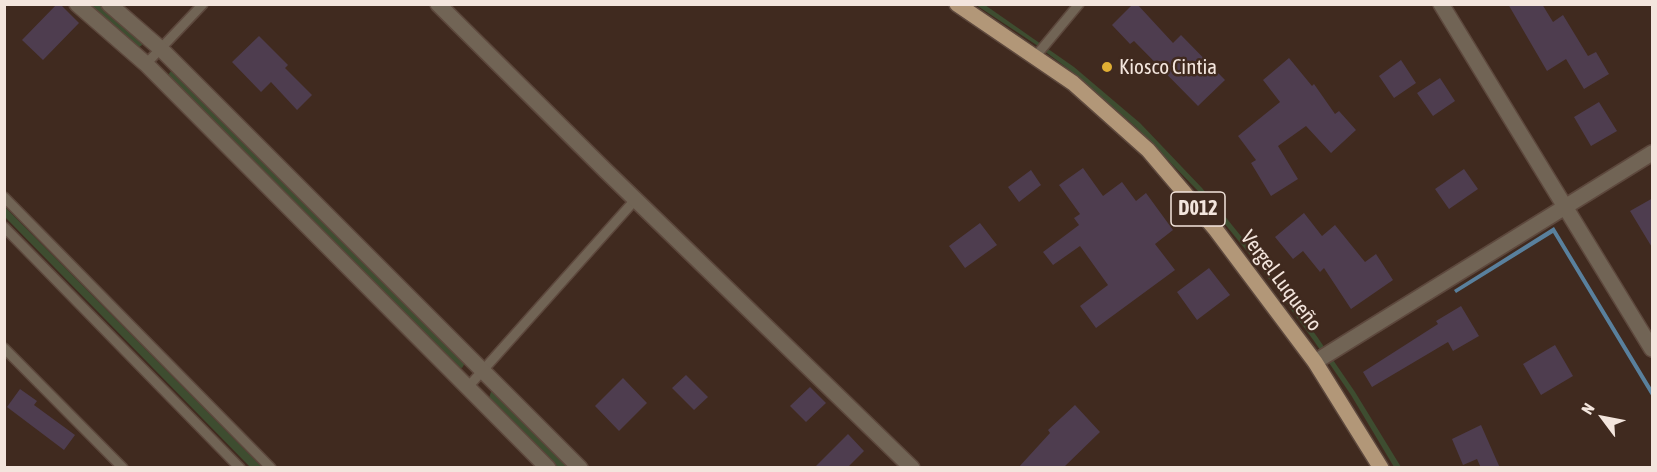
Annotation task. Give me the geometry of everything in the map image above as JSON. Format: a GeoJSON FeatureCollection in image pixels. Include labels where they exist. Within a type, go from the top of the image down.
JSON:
{"type":"FeatureCollection","features":[{"type":"Feature","properties":{"kind":"main road","name":"Vergel Luqueño"},"geometry":{"type":"LineString","coordinates":[[957,4],[1073,83],[1148,150],[1216,230],[1316,362],[1381,468]]}},
{"type":"Feature","properties":{"kind":"street"},"geometry":{"type":"LineString","coordinates":[[77,4],[146,64],[549,468]]}},
{"type":"Feature","properties":{"kind":"street"},"geometry":{"type":"LineString","coordinates":[[109,4],[161,49],[579,468]]}},
{"type":"Feature","properties":{"kind":"street"},"geometry":{"type":"LineString","coordinates":[[438,4],[635,200],[912,468]]}},
{"type":"Feature","properties":{"kind":"street"},"geometry":{"type":"LineString","coordinates":[[1441,4],[1653,349]]}},
{"type":"Feature","properties":{"kind":"street"},"geometry":{"type":"LineString","coordinates":[[1316,362],[1653,153]]}},
{"type":"Feature","properties":{"kind":"lane"},"geometry":{"type":"LineString","coordinates":[[146,64],[203,4]]}},
{"type":"Feature","properties":{"kind":"lane"},"geometry":{"type":"LineString","coordinates":[[1035,57],[1079,4]]}},
{"type":"Feature","properties":{"kind":"lane"},"geometry":{"type":"LineString","coordinates":[[4,197],[271,468]]}},
{"type":"Feature","properties":{"kind":"lane"},"geometry":{"type":"LineString","coordinates":[[468,387],[635,200]]}},
{"type":"Feature","properties":{"kind":"lane"},"geometry":{"type":"LineString","coordinates":[[4,228],[240,468]]}},
{"type":"Feature","properties":{"kind":"lane"},"geometry":{"type":"LineString","coordinates":[[4,348],[123,468]]}},
{"type":"Feature","properties":{"kind":"green space"},"geometry":{"type":"Polygon","coordinates":[[[87,5],[99,5],[142,41],[142,45],[138,48],[87,5]]]}},
{"type":"Feature","properties":{"kind":"green space"},"geometry":{"type":"Polygon","coordinates":[[[976,5],[985,5],[1074,67],[1140,123],[1202,188],[1266,267],[1318,338],[1355,392],[1401,467],[1394,467],[1351,395],[1314,341],[1263,271],[1198,191],[1136,127],[1071,71],[976,5]]]}},
{"type":"Feature","properties":{"kind":"green space"},"geometry":{"type":"Polygon","coordinates":[[[171,71],[465,363],[462,368],[458,367],[168,75],[171,71]]]}},
{"type":"Feature","properties":{"kind":"green space"},"geometry":{"type":"Polygon","coordinates":[[[4,207],[262,467],[250,467],[5,217],[4,207]]]}},
{"type":"Feature","properties":{"kind":"green space"},"geometry":{"type":"Polygon","coordinates":[[[491,392],[495,392],[570,467],[558,467],[489,398],[491,392]]]}},
{"type":"Feature","properties":{"kind":"water"},"geometry":{"type":"Polygon","coordinates":[[[1554,227],[1652,389],[1652,397],[1553,233],[1456,293],[1454,290],[1554,227]]]}},
{"type":"Feature","properties":{"kind":"building"},"geometry":{"type":"Polygon","coordinates":[[[57,4],[60,4],[79,23],[43,60],[22,40],[57,4]]]}},
{"type":"Feature","properties":{"kind":"building"},"geometry":{"type":"Polygon","coordinates":[[[1133,4],[1137,4],[1173,43],[1181,35],[1225,80],[1198,106],[1134,41],[1130,44],[1112,25],[1133,4]]]}},
{"type":"Feature","properties":{"kind":"building"},"geometry":{"type":"Polygon","coordinates":[[[1508,4],[1542,4],[1553,22],[1563,15],[1588,56],[1596,52],[1609,74],[1584,89],[1566,59],[1547,71],[1508,4]]]}},
{"type":"Feature","properties":{"kind":"building"},"geometry":{"type":"Polygon","coordinates":[[[259,36],[288,65],[285,68],[312,95],[297,110],[271,82],[261,92],[232,62],[259,36]]]}},
{"type":"Feature","properties":{"kind":"building"},"geometry":{"type":"Polygon","coordinates":[[[1289,58],[1312,86],[1314,84],[1335,114],[1339,111],[1356,130],[1331,153],[1306,126],[1278,146],[1298,179],[1271,196],[1251,163],[1256,160],[1238,136],[1280,102],[1263,80],[1289,58]]]}},
{"type":"Feature","properties":{"kind":"building"},"geometry":{"type":"Polygon","coordinates":[[[1401,60],[1416,83],[1394,98],[1379,76],[1401,60]]]}},
{"type":"Feature","properties":{"kind":"building"},"geometry":{"type":"Polygon","coordinates":[[[1440,78],[1455,101],[1433,116],[1417,93],[1440,78]]]}},
{"type":"Feature","properties":{"kind":"building"},"geometry":{"type":"Polygon","coordinates":[[[1599,102],[1617,131],[1591,146],[1574,117],[1599,102]]]}},
{"type":"Feature","properties":{"kind":"building"},"geometry":{"type":"Polygon","coordinates":[[[1083,168],[1103,196],[1122,182],[1136,201],[1146,193],[1173,230],[1155,244],[1175,270],[1096,328],[1080,306],[1108,285],[1080,246],[1053,265],[1043,252],[1079,225],[1074,218],[1080,214],[1059,185],[1083,168]]]}},
{"type":"Feature","properties":{"kind":"building"},"geometry":{"type":"Polygon","coordinates":[[[1464,169],[1478,189],[1449,209],[1435,189],[1464,169]]]}},
{"type":"Feature","properties":{"kind":"building"},"geometry":{"type":"Polygon","coordinates":[[[1031,170],[1041,185],[1019,202],[1008,187],[1031,170]]]}},
{"type":"Feature","properties":{"kind":"building"},"geometry":{"type":"Polygon","coordinates":[[[1653,198],[1653,249],[1630,211],[1653,198]]]}},
{"type":"Feature","properties":{"kind":"building"},"geometry":{"type":"Polygon","coordinates":[[[1304,213],[1322,236],[1335,225],[1365,262],[1376,254],[1393,280],[1351,309],[1324,268],[1320,272],[1303,251],[1293,259],[1275,237],[1304,213]]]}},
{"type":"Feature","properties":{"kind":"building"},"geometry":{"type":"Polygon","coordinates":[[[980,223],[997,245],[965,268],[949,246],[980,223]]]}},
{"type":"Feature","properties":{"kind":"building"},"geometry":{"type":"Polygon","coordinates":[[[1209,268],[1230,295],[1197,320],[1177,292],[1209,268]]]}},
{"type":"Feature","properties":{"kind":"building"},"geometry":{"type":"Polygon","coordinates":[[[1461,306],[1479,336],[1453,351],[1448,342],[1372,387],[1363,372],[1438,324],[1436,321],[1461,306]]]}},
{"type":"Feature","properties":{"kind":"building"},"geometry":{"type":"Polygon","coordinates":[[[1555,345],[1573,376],[1541,395],[1523,364],[1555,345]]]}},
{"type":"Feature","properties":{"kind":"building"},"geometry":{"type":"Polygon","coordinates":[[[686,375],[708,397],[694,410],[672,388],[686,375]]]}},
{"type":"Feature","properties":{"kind":"building"},"geometry":{"type":"Polygon","coordinates":[[[623,378],[647,403],[619,431],[595,406],[623,378]]]}},
{"type":"Feature","properties":{"kind":"building"},"geometry":{"type":"Polygon","coordinates":[[[810,387],[826,403],[806,422],[790,406],[810,387]]]}},
{"type":"Feature","properties":{"kind":"building"},"geometry":{"type":"Polygon","coordinates":[[[20,389],[37,401],[34,405],[75,435],[64,450],[7,407],[20,389]]]}},
{"type":"Feature","properties":{"kind":"building"},"geometry":{"type":"Polygon","coordinates":[[[1075,405],[1100,432],[1063,468],[1018,468],[1050,433],[1048,430],[1075,405]]]}},
{"type":"Feature","properties":{"kind":"building"},"geometry":{"type":"Polygon","coordinates":[[[1481,425],[1500,468],[1481,468],[1477,459],[1463,465],[1452,439],[1481,425]]]}},
{"type":"Feature","properties":{"kind":"building"},"geometry":{"type":"Polygon","coordinates":[[[848,434],[864,451],[847,468],[814,468],[848,434]]]}},
{"type":"Feature","properties":{"kind":"place","name":"Kiosco Cintia"},"geometry":{"type":"Point","coordinates":[1107,67]}}]}
